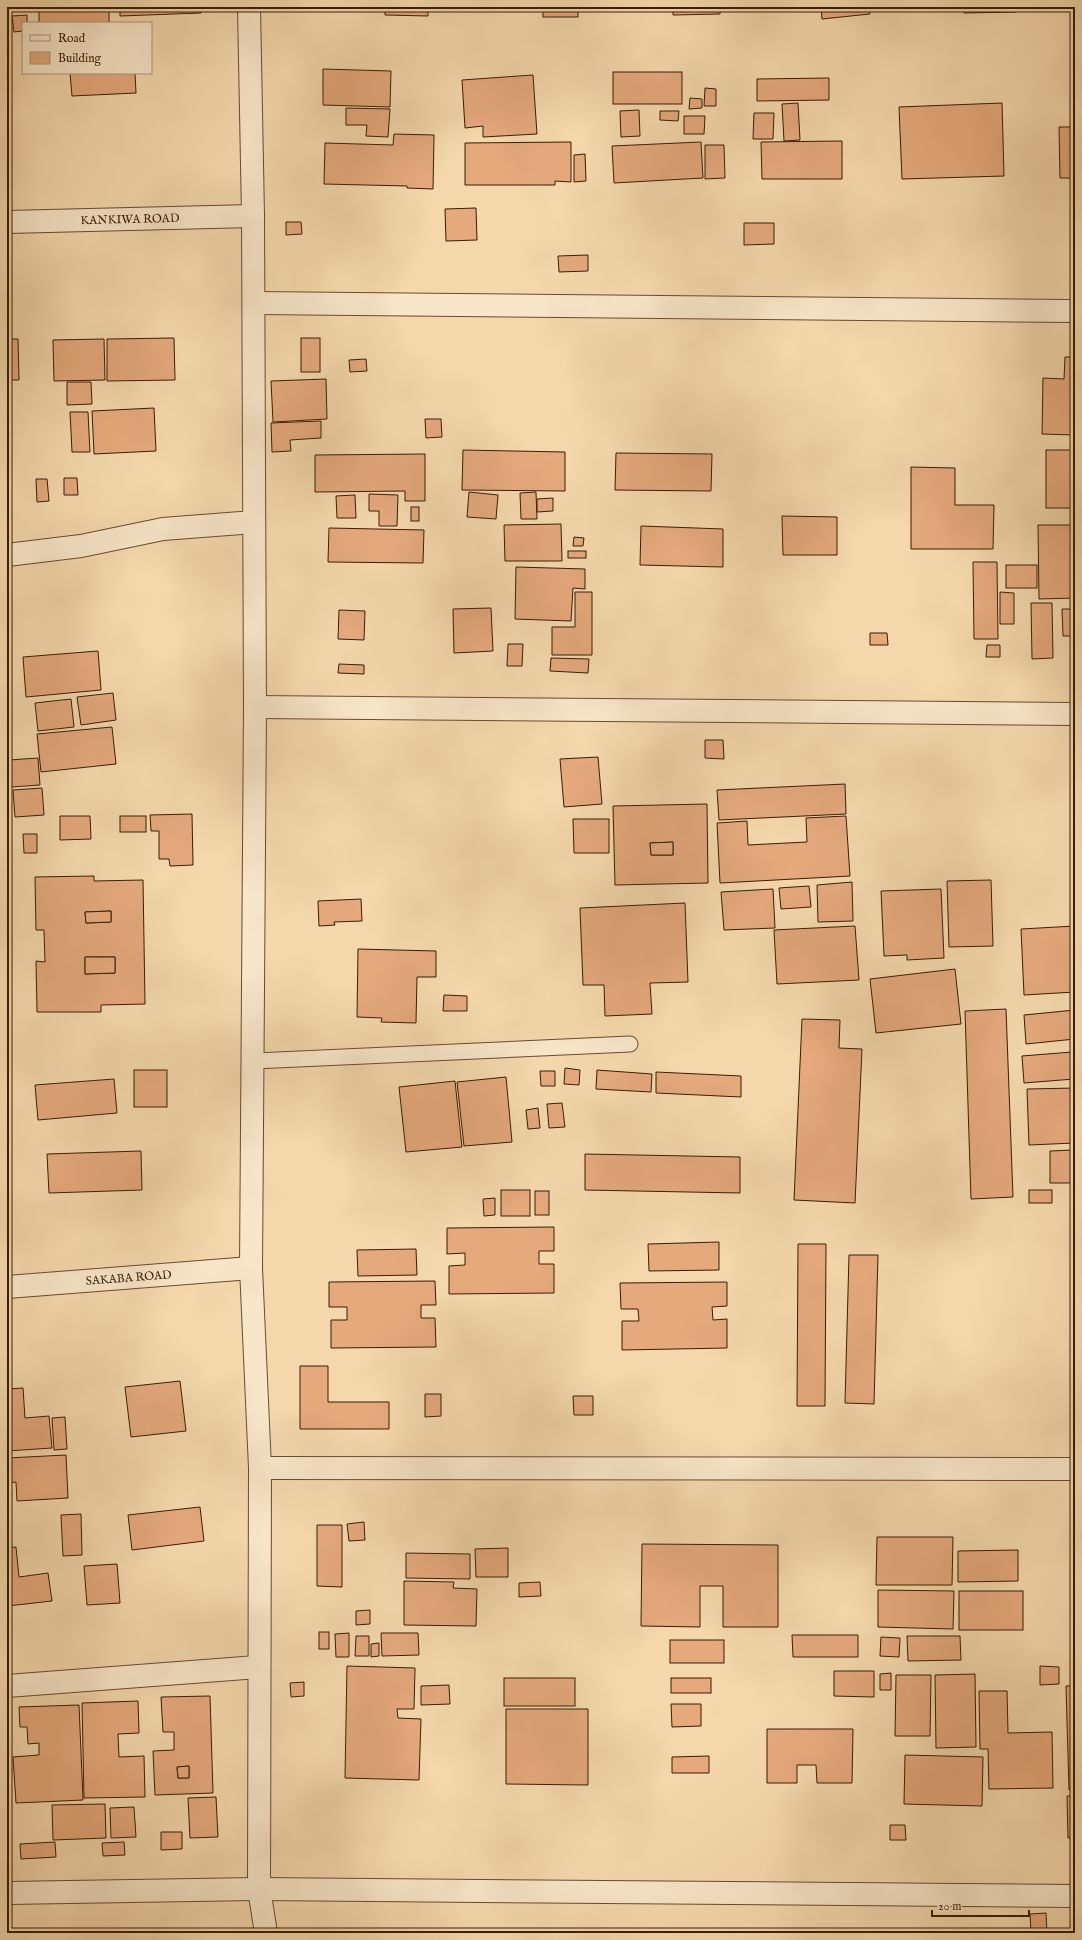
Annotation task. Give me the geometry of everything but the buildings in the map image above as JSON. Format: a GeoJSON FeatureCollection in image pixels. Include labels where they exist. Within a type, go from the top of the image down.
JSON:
{"type":"FeatureCollection","features":[{"type":"Feature","properties":{"kind":"street"},"geometry":{"type":"LineString","coordinates":[[249,7],[254,303],[255,706],[251,1268],[260,1468],[258,1667],[259,1889],[266,1933]]}},
{"type":"Feature","properties":{"kind":"street","name":"KANKIWA ROAD"},"geometry":{"type":"LineString","coordinates":[[7,222],[253,216]]}},
{"type":"Feature","properties":{"kind":"street"},"geometry":{"type":"LineString","coordinates":[[254,303],[1075,311]]}},
{"type":"Feature","properties":{"kind":"street"},"geometry":{"type":"LineString","coordinates":[[7,555],[81,546],[163,529],[254,522]]}},
{"type":"Feature","properties":{"kind":"street"},"geometry":{"type":"LineString","coordinates":[[255,706],[1075,714]]}},
{"type":"Feature","properties":{"kind":"street","name":"SAKABA ROAD"},"geometry":{"type":"LineString","coordinates":[[7,1287],[251,1268]]}},
{"type":"Feature","properties":{"kind":"street"},"geometry":{"type":"LineString","coordinates":[[260,1468],[1075,1469]]}},
{"type":"Feature","properties":{"kind":"street"},"geometry":{"type":"LineString","coordinates":[[7,1686],[258,1667]]}},
{"type":"Feature","properties":{"kind":"street"},"geometry":{"type":"LineString","coordinates":[[7,1893],[259,1889],[1075,1896]]}},
{"type":"Feature","properties":{"kind":"lane"},"geometry":{"type":"LineString","coordinates":[[253,1061],[630,1044]]}}]}
